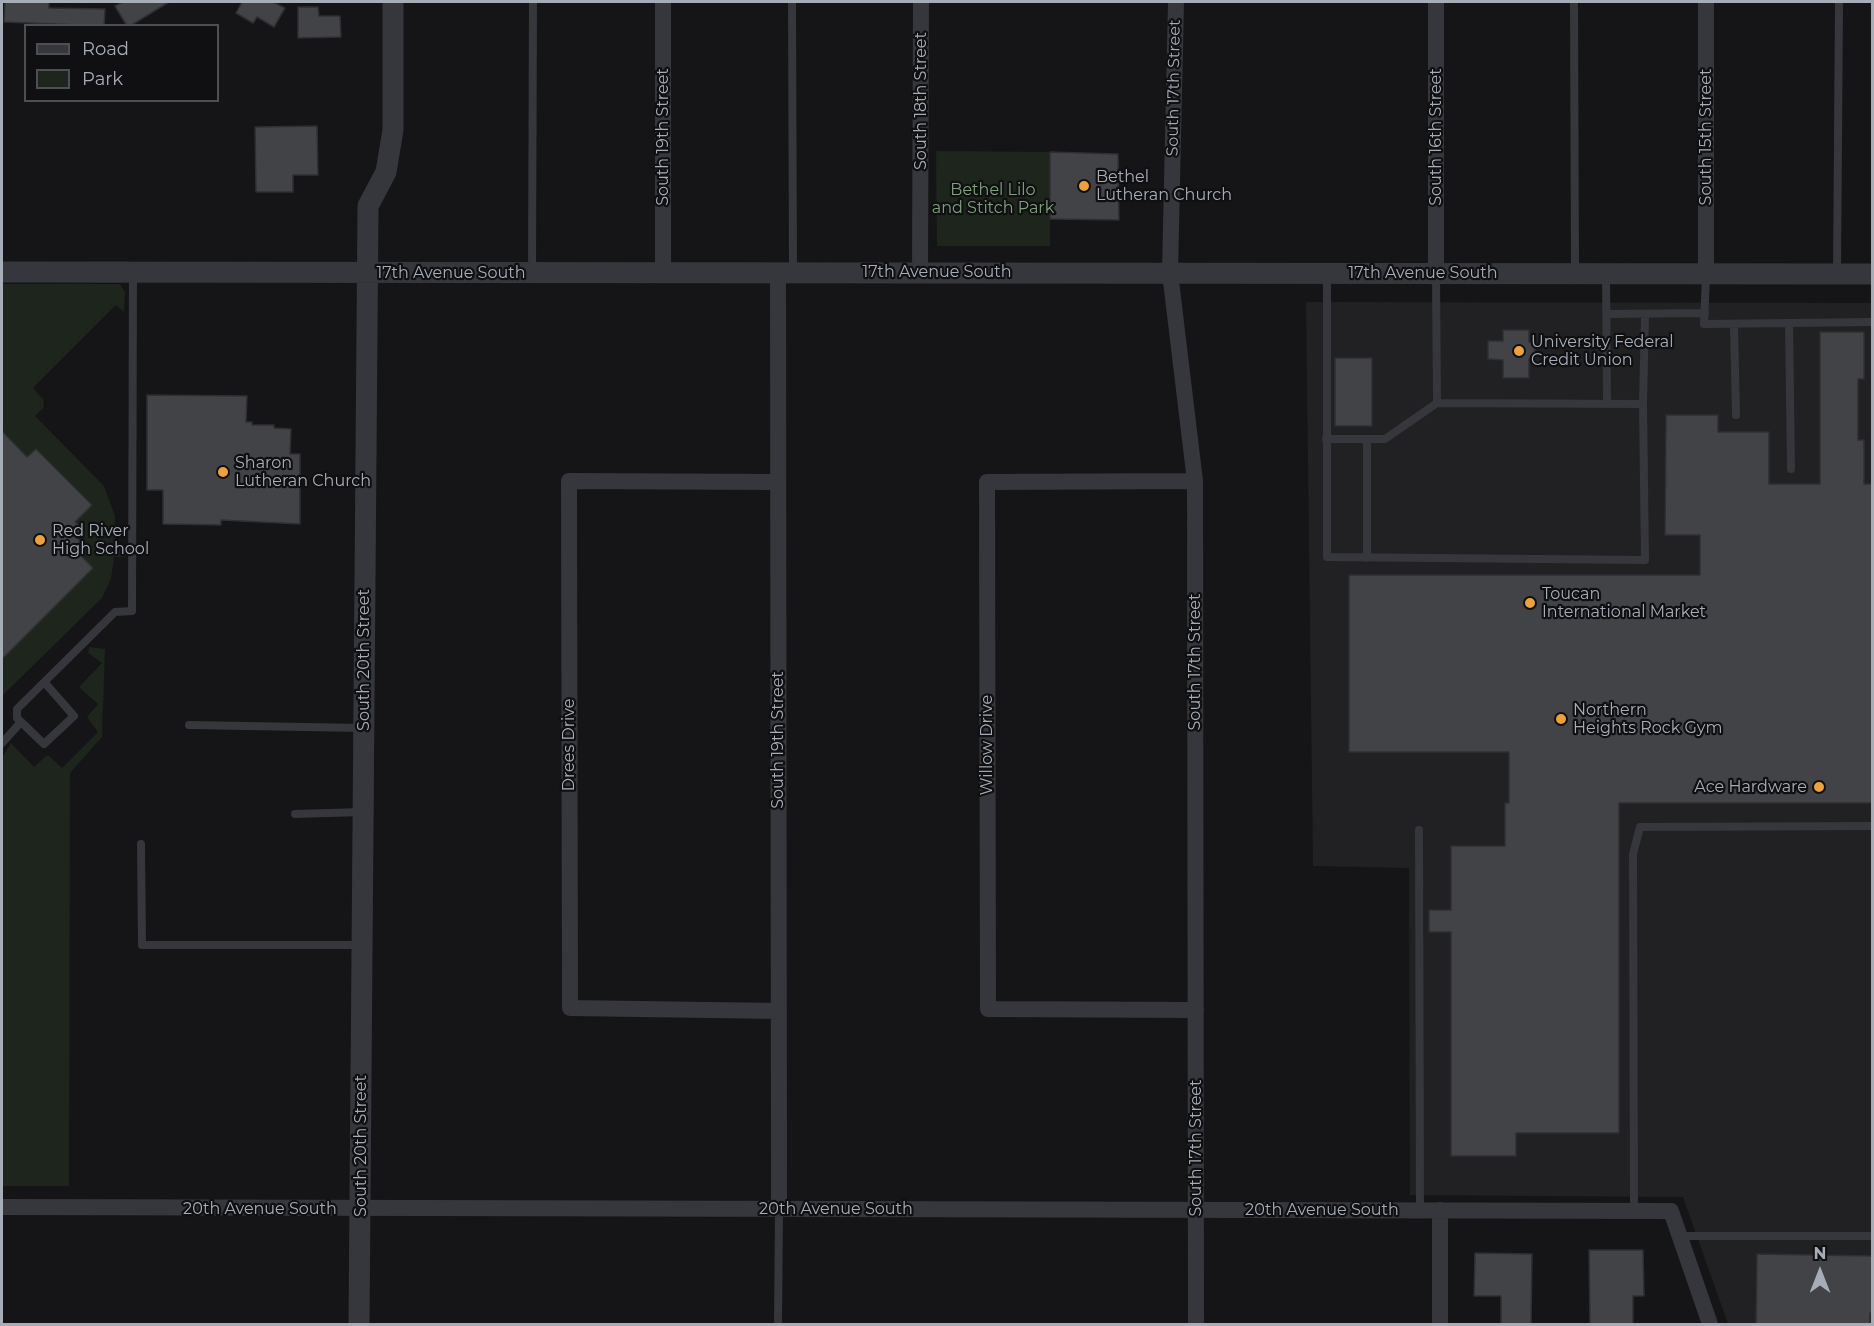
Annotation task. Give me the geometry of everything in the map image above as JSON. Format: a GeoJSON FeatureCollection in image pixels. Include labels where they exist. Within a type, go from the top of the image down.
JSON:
{"type":"FeatureCollection","features":[{"type":"Feature","properties":{"kind":"street","name":"South 20th Street"},"geometry":{"type":"LineString","coordinates":[[358,1324],[368,206],[386,172],[393,130],[393,2]]}},
{"type":"Feature","properties":{"kind":"street","name":"South 19th Street"},"geometry":{"type":"LineString","coordinates":[[663,2],[663,272]]}},
{"type":"Feature","properties":{"kind":"street","name":"South 18th Street"},"geometry":{"type":"LineString","coordinates":[[920,272],[921,2]]}},
{"type":"Feature","properties":{"kind":"street","name":"South 17th Street"},"geometry":{"type":"LineString","coordinates":[[1176,2],[1170,273],[1195,481],[1196,1324]]}},
{"type":"Feature","properties":{"kind":"street","name":"South 16th Street"},"geometry":{"type":"LineString","coordinates":[[1436,273],[1437,2]]}},
{"type":"Feature","properties":{"kind":"street","name":"South 15th Street"},"geometry":{"type":"LineString","coordinates":[[1706,2],[1706,272]]}},
{"type":"Feature","properties":{"kind":"street","name":"17th Avenue South"},"geometry":{"type":"LineString","coordinates":[[2,272],[1706,272],[1872,274]]}},
{"type":"Feature","properties":{"kind":"street","name":"South 19th Street"},"geometry":{"type":"LineString","coordinates":[[779,1209],[778,482],[785,272]]}},
{"type":"Feature","properties":{"kind":"street","name":"Drees Drive"},"geometry":{"type":"LineString","coordinates":[[778,482],[569,481],[569,613],[570,1008],[779,1011]]}},
{"type":"Feature","properties":{"kind":"street","name":"Willow Drive"},"geometry":{"type":"LineString","coordinates":[[1195,481],[987,482],[987,530],[988,1009],[1196,1010]]}},
{"type":"Feature","properties":{"kind":"street","name":"20th Avenue South"},"geometry":{"type":"LineString","coordinates":[[2,1207],[360,1210],[1671,1211],[1680,1236]]}},
{"type":"Feature","properties":{"kind":"street"},"geometry":{"type":"LineString","coordinates":[[1440,1210],[1440,1324]]}},
{"type":"Feature","properties":{"kind":"street"},"geometry":{"type":"LineString","coordinates":[[1680,1236],[1710,1324]]}},
{"type":"Feature","properties":{"kind":"lane"},"geometry":{"type":"LineString","coordinates":[[532,272],[533,2]]}},
{"type":"Feature","properties":{"kind":"lane"},"geometry":{"type":"LineString","coordinates":[[785,272],[792,2]]}},
{"type":"Feature","properties":{"kind":"lane"},"geometry":{"type":"LineString","coordinates":[[1574,2],[1575,273]]}},
{"type":"Feature","properties":{"kind":"lane"},"geometry":{"type":"LineString","coordinates":[[1838,274],[1839,2]]}},
{"type":"Feature","properties":{"kind":"lane"},"geometry":{"type":"LineString","coordinates":[[45,683],[72,713],[73,720],[44,744],[21,722],[15,714],[17,710],[115,612],[132,611],[133,272]]}},
{"type":"Feature","properties":{"kind":"lane"},"geometry":{"type":"LineString","coordinates":[[1606,272],[1607,403]]}},
{"type":"Feature","properties":{"kind":"lane"},"geometry":{"type":"LineString","coordinates":[[1706,272],[1704,324],[1872,322]]}},
{"type":"Feature","properties":{"kind":"lane"},"geometry":{"type":"LineString","coordinates":[[1327,273],[1327,557],[1645,561],[1643,404],[1645,314]]}},
{"type":"Feature","properties":{"kind":"lane"},"geometry":{"type":"LineString","coordinates":[[1436,273],[1437,403]]}},
{"type":"Feature","properties":{"kind":"lane"},"geometry":{"type":"LineString","coordinates":[[1607,314],[1705,312]]}},
{"type":"Feature","properties":{"kind":"lane"},"geometry":{"type":"LineString","coordinates":[[1789,323],[1791,469]]}},
{"type":"Feature","properties":{"kind":"lane"},"geometry":{"type":"LineString","coordinates":[[1734,324],[1736,415]]}},
{"type":"Feature","properties":{"kind":"lane"},"geometry":{"type":"LineString","coordinates":[[1326,439],[1385,439],[1437,403],[1643,404]]}},
{"type":"Feature","properties":{"kind":"lane"},"geometry":{"type":"LineString","coordinates":[[1367,439],[1367,558]]}},
{"type":"Feature","properties":{"kind":"lane"},"geometry":{"type":"LineString","coordinates":[[2,743],[21,722]]}},
{"type":"Feature","properties":{"kind":"lane"},"geometry":{"type":"LineString","coordinates":[[189,725],[364,728]]}},
{"type":"Feature","properties":{"kind":"lane"},"geometry":{"type":"LineString","coordinates":[[295,814],[363,812]]}},
{"type":"Feature","properties":{"kind":"lane"},"geometry":{"type":"LineString","coordinates":[[1635,1211],[1634,854],[1640,827],[1872,826]]}},
{"type":"Feature","properties":{"kind":"lane"},"geometry":{"type":"LineString","coordinates":[[1419,830],[1420,1210]]}},
{"type":"Feature","properties":{"kind":"lane"},"geometry":{"type":"LineString","coordinates":[[141,844],[142,945],[362,945]]}},
{"type":"Feature","properties":{"kind":"lane"},"geometry":{"type":"LineString","coordinates":[[778,1324],[779,1209]]}},
{"type":"Feature","properties":{"kind":"lane"},"geometry":{"type":"LineString","coordinates":[[1680,1236],[1872,1236]]}},
{"type":"Feature","properties":{"kind":"shaded area"},"geometry":{"type":"Polygon","coordinates":[[[1306,302],[1872,303],[1872,1324],[1728,1324],[1683,1197],[1410,1195],[1409,868],[1313,866],[1306,302]]]}},
{"type":"Feature","properties":{"kind":"green space","name":"Bethel Lilo and Stitch Park"},"geometry":{"type":"Polygon","coordinates":[[[936,151],[1050,152],[1050,246],[937,246],[936,151]]]}},
{"type":"Feature","properties":{"kind":"green space"},"geometry":{"type":"Polygon","coordinates":[[[2,284],[120,284],[125,292],[124,312],[116,305],[33,388],[43,399],[44,407],[35,416],[104,486],[115,516],[114,549],[125,550],[128,553],[125,557],[114,557],[111,579],[102,598],[2,696],[2,649],[7,653],[93,568],[76,551],[83,544],[75,536],[83,529],[75,522],[92,505],[36,449],[27,457],[2,434],[2,284]]]}},
{"type":"Feature","properties":{"kind":"green space"},"geometry":{"type":"Polygon","coordinates":[[[89,647],[105,649],[102,737],[70,773],[69,1186],[2,1186],[2,758],[11,743],[34,767],[49,756],[62,768],[98,732],[87,717],[98,704],[79,687],[102,663],[88,653],[89,647]]]}},
{"type":"Feature","properties":{"kind":"building"},"geometry":{"type":"Polygon","coordinates":[[[5,2],[49,2],[49,8],[105,9],[104,24],[4,22],[5,2]]]}},
{"type":"Feature","properties":{"kind":"building"},"geometry":{"type":"Polygon","coordinates":[[[123,2],[169,2],[133,24],[126,24],[115,6],[123,2]]]}},
{"type":"Feature","properties":{"kind":"building"},"geometry":{"type":"Polygon","coordinates":[[[242,2],[273,2],[285,8],[274,27],[257,17],[253,23],[236,13],[242,2]]]}},
{"type":"Feature","properties":{"kind":"building"},"geometry":{"type":"Polygon","coordinates":[[[298,7],[318,7],[319,16],[340,16],[341,37],[298,38],[298,7]]]}},
{"type":"Feature","properties":{"kind":"building"},"geometry":{"type":"Polygon","coordinates":[[[317,126],[318,175],[293,175],[293,192],[256,192],[255,127],[317,126]]]}},
{"type":"Feature","properties":{"kind":"building","name":"Bethel Lutheran Church"},"geometry":{"type":"Polygon","coordinates":[[[1050,152],[1118,154],[1119,220],[1050,219],[1050,152]]]}},
{"type":"Feature","properties":{"kind":"building","name":"University Federal Credit Union"},"geometry":{"type":"Polygon","coordinates":[[[1503,330],[1529,330],[1529,342],[1535,342],[1535,359],[1529,359],[1529,378],[1503,378],[1503,360],[1488,359],[1488,341],[1503,341],[1503,330]]]}},
{"type":"Feature","properties":{"kind":"building"},"geometry":{"type":"Polygon","coordinates":[[[1820,332],[1864,332],[1864,379],[1858,379],[1858,440],[1864,440],[1864,484],[1872,484],[1872,803],[1619,803],[1619,1133],[1516,1133],[1516,1156],[1451,1156],[1451,932],[1429,932],[1429,910],[1451,910],[1451,846],[1505,846],[1505,803],[1509,803],[1509,752],[1349,752],[1349,575],[1700,575],[1700,535],[1665,535],[1666,415],[1718,415],[1718,432],[1769,432],[1769,484],[1820,484],[1820,332]]]}},
{"type":"Feature","properties":{"kind":"building"},"geometry":{"type":"Polygon","coordinates":[[[1335,358],[1372,358],[1372,426],[1335,426],[1335,358]]]}},
{"type":"Feature","properties":{"kind":"building","name":"Sharon Lutheran Church"},"geometry":{"type":"Polygon","coordinates":[[[147,395],[247,396],[246,422],[252,422],[252,425],[274,425],[274,428],[291,429],[290,454],[300,454],[300,524],[221,520],[221,525],[163,524],[163,490],[147,490],[147,395]]]}},
{"type":"Feature","properties":{"kind":"building","name":"Red River High School"},"geometry":{"type":"Polygon","coordinates":[[[2,431],[27,457],[36,449],[92,505],[75,522],[83,529],[75,536],[83,544],[76,551],[93,568],[2,659],[2,431]]]}},
{"type":"Feature","properties":{"kind":"building"},"geometry":{"type":"Polygon","coordinates":[[[1589,1250],[1643,1250],[1644,1296],[1633,1296],[1633,1324],[1590,1324],[1589,1250]]]}},
{"type":"Feature","properties":{"kind":"building"},"geometry":{"type":"Polygon","coordinates":[[[1475,1253],[1532,1254],[1531,1324],[1501,1324],[1501,1296],[1474,1296],[1475,1253]]]}},
{"type":"Feature","properties":{"kind":"building"},"geometry":{"type":"Polygon","coordinates":[[[1757,1254],[1872,1256],[1870,1324],[1756,1324],[1757,1254]]]}},
{"type":"Feature","properties":{"kind":"place","name":"Bethel Lutheran Church"},"geometry":{"type":"Point","coordinates":[1084,186]}},
{"type":"Feature","properties":{"kind":"place","name":"University Federal Credit Union"},"geometry":{"type":"Point","coordinates":[1519,351]}},
{"type":"Feature","properties":{"kind":"place","name":"Sharon Lutheran Church"},"geometry":{"type":"Point","coordinates":[223,472]}},
{"type":"Feature","properties":{"kind":"place","name":"Red River High School"},"geometry":{"type":"Point","coordinates":[40,540]}},
{"type":"Feature","properties":{"kind":"place","name":"Toucan International Market"},"geometry":{"type":"Point","coordinates":[1530,603]}},
{"type":"Feature","properties":{"kind":"place","name":"Northern Heights Rock Gym"},"geometry":{"type":"Point","coordinates":[1561,719]}},
{"type":"Feature","properties":{"kind":"place","name":"Ace Hardware"},"geometry":{"type":"Point","coordinates":[1819,787]}}]}
